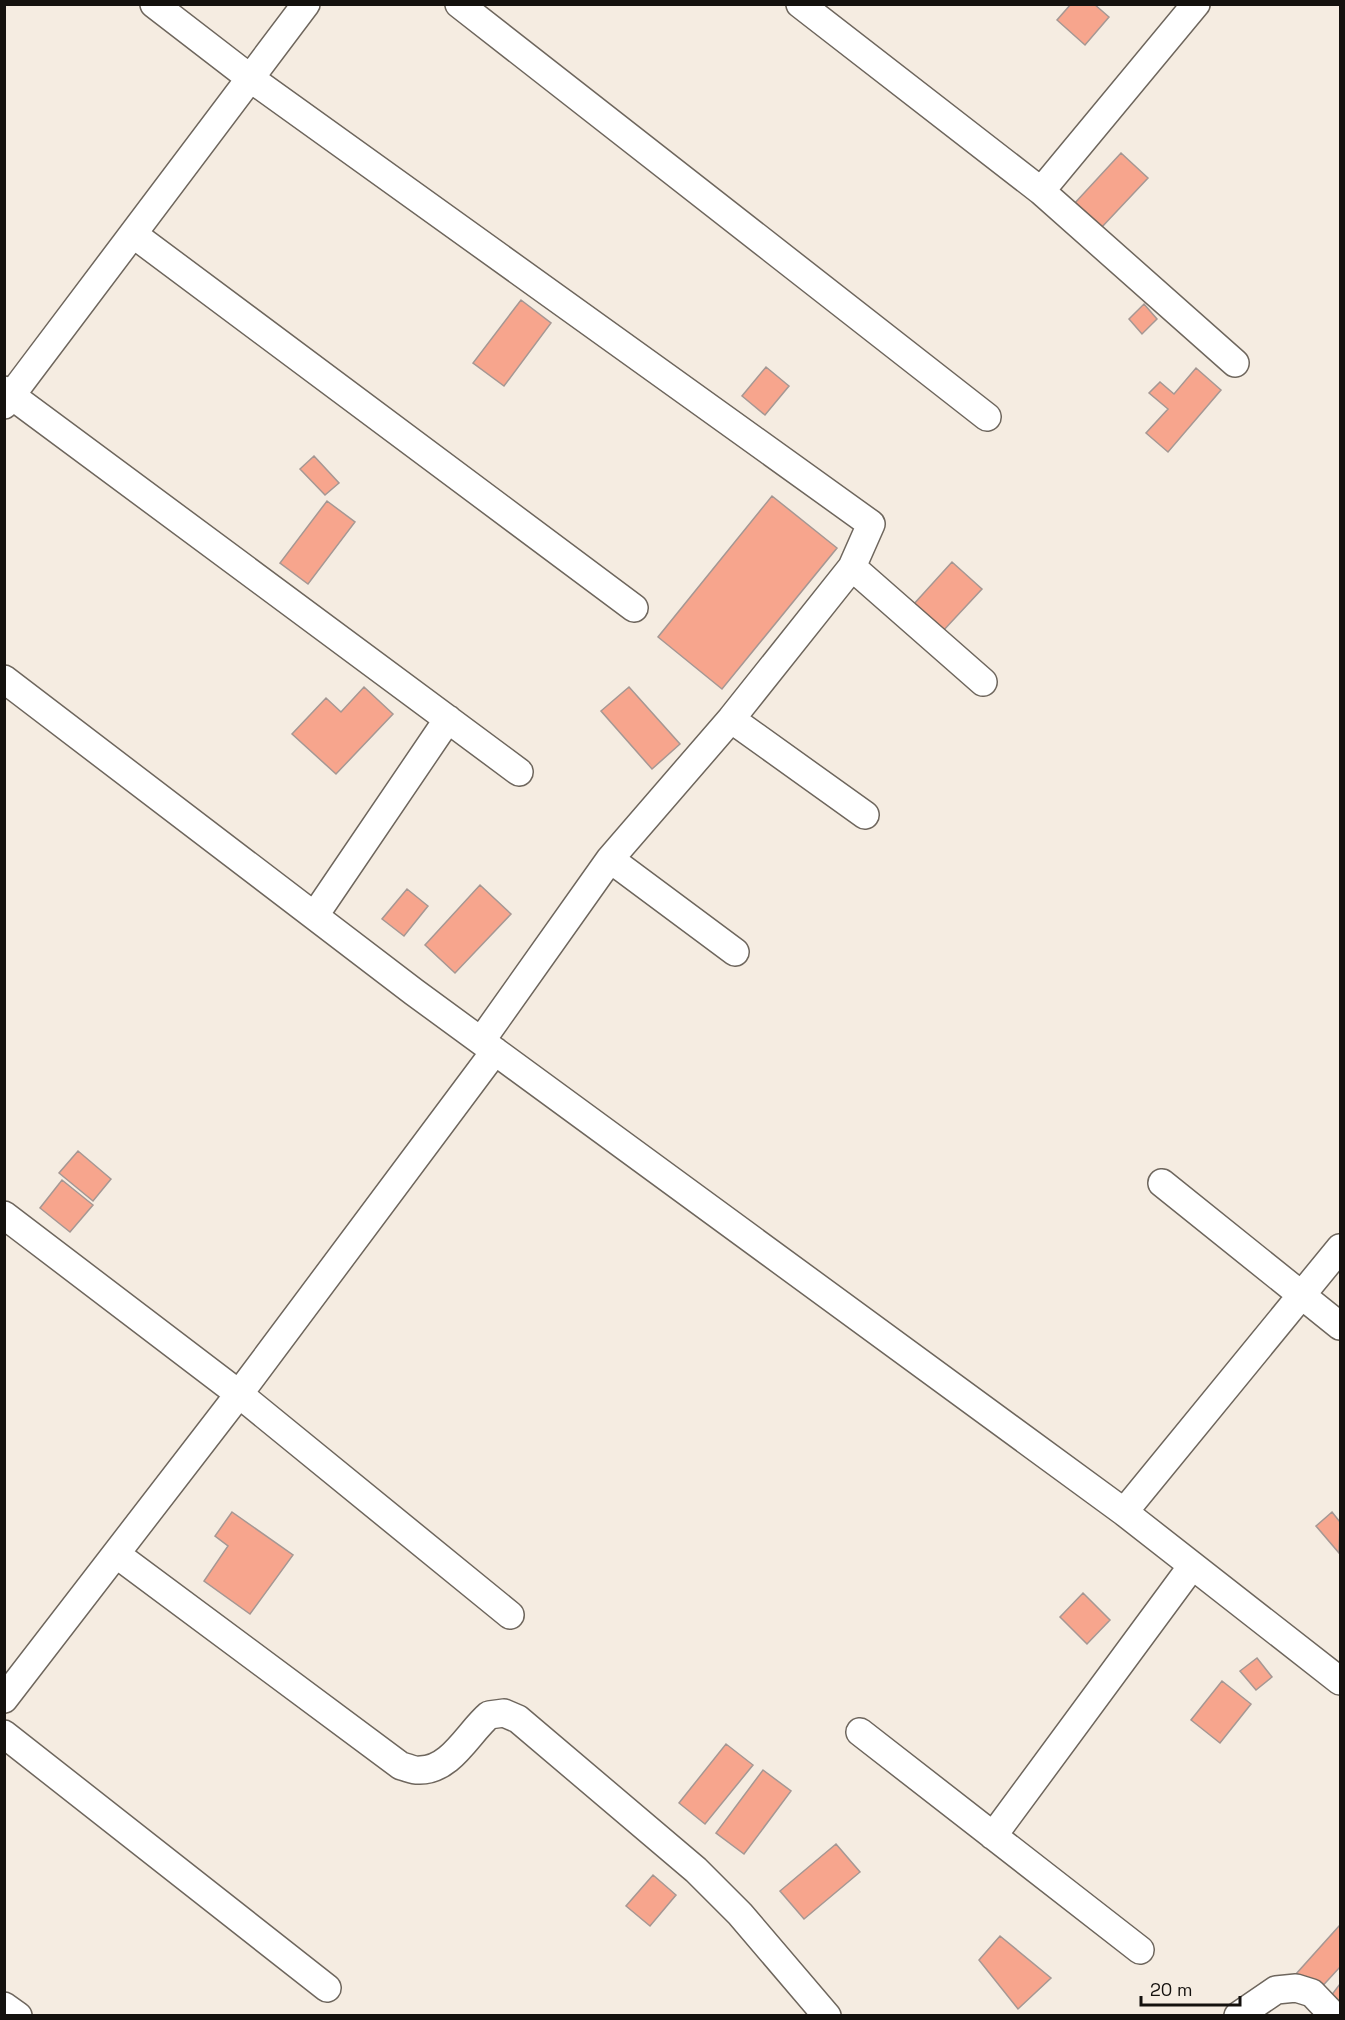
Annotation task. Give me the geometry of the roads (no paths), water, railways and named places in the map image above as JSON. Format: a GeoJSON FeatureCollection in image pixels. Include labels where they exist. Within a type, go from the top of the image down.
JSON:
{"type":"FeatureCollection","features":[{"type":"Feature","properties":{"kind":"street"},"geometry":{"type":"LineString","coordinates":[[4,1699],[239,1394],[488,1046],[610,859],[732,719],[852,567],[871,524],[250,78],[154,4]]}},
{"type":"Feature","properties":{"kind":"street"},"geometry":{"type":"LineString","coordinates":[[306,4],[7,397],[519,772]]}},
{"type":"Feature","properties":{"kind":"street"},"geometry":{"type":"LineString","coordinates":[[459,4],[987,417]]}},
{"type":"Feature","properties":{"kind":"street"},"geometry":{"type":"LineString","coordinates":[[800,4],[1041,190],[1235,363]]}},
{"type":"Feature","properties":{"kind":"street"},"geometry":{"type":"LineString","coordinates":[[1041,190],[1196,4]]}},
{"type":"Feature","properties":{"kind":"street"},"geometry":{"type":"LineString","coordinates":[[133,234],[634,608]]}},
{"type":"Feature","properties":{"kind":"street"},"geometry":{"type":"LineString","coordinates":[[852,567],[983,682]]}},
{"type":"Feature","properties":{"kind":"street"},"geometry":{"type":"LineString","coordinates":[[4,679],[488,1046],[1124,1512],[1341,1681]]}},
{"type":"Feature","properties":{"kind":"street"},"geometry":{"type":"LineString","coordinates":[[315,915],[448,719]]}},
{"type":"Feature","properties":{"kind":"street"},"geometry":{"type":"LineString","coordinates":[[732,719],[866,815]]}},
{"type":"Feature","properties":{"kind":"street"},"geometry":{"type":"LineString","coordinates":[[610,859],[735,952]]}},
{"type":"Feature","properties":{"kind":"street"},"geometry":{"type":"LineString","coordinates":[[1162,1183],[1341,1326]]}},
{"type":"Feature","properties":{"kind":"street"},"geometry":{"type":"LineString","coordinates":[[4,1215],[239,1394],[510,1615]]}},
{"type":"Feature","properties":{"kind":"street"},"geometry":{"type":"LineString","coordinates":[[1124,1512],[1341,1248]]}},
{"type":"Feature","properties":{"kind":"street"},"geometry":{"type":"LineString","coordinates":[[116,1554],[401,1766],[418,1771],[432,1768],[450,1758],[489,1715],[504,1713],[518,1719],[696,1870],[740,1914],[827,2016]]}},
{"type":"Feature","properties":{"kind":"street"},"geometry":{"type":"LineString","coordinates":[[993,1836],[1192,1566]]}},
{"type":"Feature","properties":{"kind":"street"},"geometry":{"type":"LineString","coordinates":[[860,1732],[1140,1950]]}},
{"type":"Feature","properties":{"kind":"street"},"geometry":{"type":"LineString","coordinates":[[4,1734],[327,1988]]}},
{"type":"Feature","properties":{"kind":"street"},"geometry":{"type":"LineString","coordinates":[[1238,2016],[1276,1990],[1296,1988],[1312,1993],[1334,2016]]}},
{"type":"Feature","properties":{"kind":"street"},"geometry":{"type":"LineString","coordinates":[[4,2006],[18,2016]]}}]}
